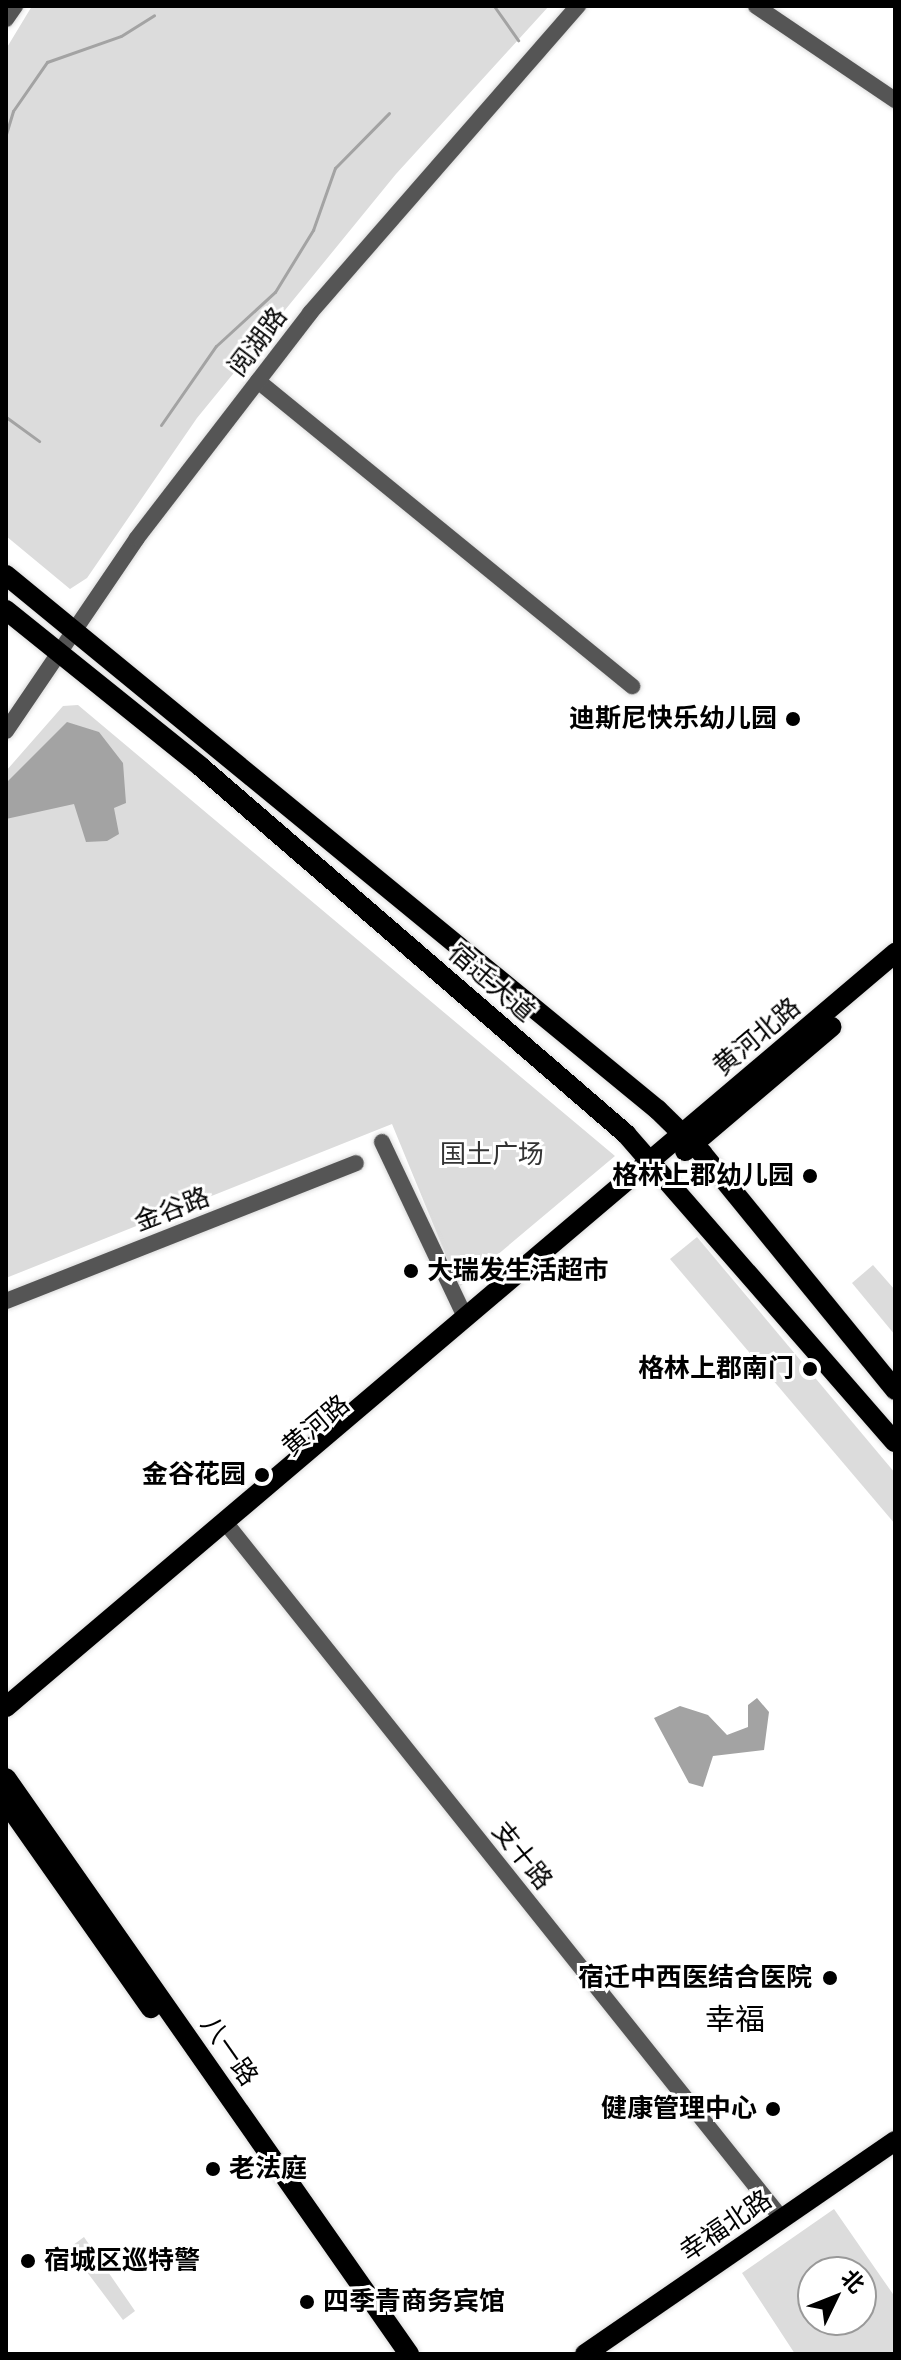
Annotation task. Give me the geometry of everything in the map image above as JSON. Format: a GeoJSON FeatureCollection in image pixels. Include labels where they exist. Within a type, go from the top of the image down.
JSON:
{"type":"FeatureCollection","features":[{"type":"Feature","properties":{"kind":"main road","name":"宿迁大道"},"geometry":{"type":"LineString","coordinates":[[6,575],[519,989],[689,1139],[895,1390]]}},
{"type":"Feature","properties":{"kind":"main road","name":"宿迁大道"},"geometry":{"type":"LineString","coordinates":[[6,610],[212,777],[656,1164],[895,1442]]}},
{"type":"Feature","properties":{"kind":"main road","name":"黄河北路"},"geometry":{"type":"LineString","coordinates":[[689,1139],[895,953]]}},
{"type":"Feature","properties":{"kind":"main road","name":"黄河北路"},"geometry":{"type":"LineString","coordinates":[[656,1164],[895,971]]}},
{"type":"Feature","properties":{"kind":"main road","name":"黄河路"},"geometry":{"type":"LineString","coordinates":[[6,1724],[465,1317],[656,1164]]}},
{"type":"Feature","properties":{"kind":"main road","name":"黄河路"},"geometry":{"type":"LineString","coordinates":[[6,1707],[228,1527],[656,1164]]}},
{"type":"Feature","properties":{"kind":"main road","name":"八一路"},"geometry":{"type":"LineString","coordinates":[[6,1778],[409,2354]]}},
{"type":"Feature","properties":{"kind":"main road","name":"八一路"},"geometry":{"type":"LineString","coordinates":[[6,1802],[396,2354]]}},
{"type":"Feature","properties":{"kind":"main road","name":"幸福北路"},"geometry":{"type":"LineString","coordinates":[[585,2354],[895,2141]]}},
{"type":"Feature","properties":{"kind":"main road","name":"幸福北路"},"geometry":{"type":"LineString","coordinates":[[609,2354],[895,2155]]}},
{"type":"Feature","properties":{"kind":"street"},"geometry":{"type":"LineString","coordinates":[[6,19],[15,6]]}},
{"type":"Feature","properties":{"kind":"street","name":"阅湖路"},"geometry":{"type":"LineString","coordinates":[[6,731],[74,632],[258,381],[410,191],[578,6]]}},
{"type":"Feature","properties":{"kind":"street"},"geometry":{"type":"LineString","coordinates":[[756,6],[895,100]]}},
{"type":"Feature","properties":{"kind":"street"},"geometry":{"type":"LineString","coordinates":[[258,381],[632,686]]}},
{"type":"Feature","properties":{"kind":"street"},"geometry":{"type":"LineString","coordinates":[[382,1142],[465,1317]]}},
{"type":"Feature","properties":{"kind":"street","name":"金谷路"},"geometry":{"type":"LineString","coordinates":[[6,1301],[356,1163]]}},
{"type":"Feature","properties":{"kind":"street","name":"支十路"},"geometry":{"type":"LineString","coordinates":[[228,1527],[782,2219]]}},
{"type":"Feature","properties":{"kind":"green space"},"geometry":{"type":"Polygon","coordinates":[[[32,6],[549,6],[396,174],[197,418],[87,578],[70,589],[6,536],[6,49],[32,6]]]}},
{"type":"Feature","properties":{"kind":"green space","name":"国土广场"},"geometry":{"type":"Polygon","coordinates":[[[78,705],[615,1156],[459,1287],[392,1124],[6,1278],[6,771],[63,706],[78,705]]]}},
{"type":"Feature","properties":{"kind":"green space"},"geometry":{"type":"Polygon","coordinates":[[[697,1237],[895,1473],[895,1524],[670,1259],[697,1237]]]}},
{"type":"Feature","properties":{"kind":"green space"},"geometry":{"type":"Polygon","coordinates":[[[873,1265],[895,1290],[895,1335],[852,1283],[873,1265]]]}},
{"type":"Feature","properties":{"kind":"green space"},"geometry":{"type":"Polygon","coordinates":[[[834,2209],[867,2256],[797,2256],[797,2336],[877,2336],[877,2271],[895,2297],[895,2354],[795,2354],[742,2273],[834,2209]]]}},
{"type":"Feature","properties":{"kind":"green space"},"geometry":{"type":"Polygon","coordinates":[[[84,2237],[135,2311],[123,2320],[69,2248],[84,2237]]]}},
{"type":"Feature","properties":{"kind":"shaded area"},"geometry":{"type":"Polygon","coordinates":[[[67,722],[99,732],[123,763],[126,803],[114,808],[119,834],[107,841],[86,842],[74,804],[6,819],[6,783],[67,722]]]}},
{"type":"Feature","properties":{"kind":"shaded area"},"geometry":{"type":"Polygon","coordinates":[[[757,1698],[769,1712],[764,1750],[713,1756],[703,1787],[689,1783],[654,1718],[680,1706],[708,1715],[727,1735],[748,1727],[748,1705],[757,1698]]]}},
{"type":"Feature","properties":{"kind":"waterway"},"geometry":{"type":"LineString","coordinates":[[494,6],[518,40]]}},
{"type":"Feature","properties":{"kind":"waterway"},"geometry":{"type":"LineString","coordinates":[[6,134],[13,111],[47,62],[121,36],[154,15]]}},
{"type":"Feature","properties":{"kind":"waterway"},"geometry":{"type":"LineString","coordinates":[[161,425],[216,346],[275,292],[313,230],[335,168],[389,113]]}},
{"type":"Feature","properties":{"kind":"waterway"},"geometry":{"type":"LineString","coordinates":[[6,417],[39,441]]}},
{"type":"Feature","properties":{"kind":"place","name":"迪斯尼快乐幼儿园"},"geometry":{"type":"Point","coordinates":[793,719]}},
{"type":"Feature","properties":{"kind":"place","name":"格林上郡幼儿园"},"geometry":{"type":"Point","coordinates":[810,1176]}},
{"type":"Feature","properties":{"kind":"place","name":"大瑞发生活超市"},"geometry":{"type":"Point","coordinates":[411,1271]}},
{"type":"Feature","properties":{"kind":"place","name":"格林上郡南门"},"geometry":{"type":"Point","coordinates":[810,1369]}},
{"type":"Feature","properties":{"kind":"place","name":"金谷花园"},"geometry":{"type":"Point","coordinates":[262,1475]}},
{"type":"Feature","properties":{"kind":"place","name":"宿迁中西医结合医院"},"geometry":{"type":"Point","coordinates":[830,1978]}},
{"type":"Feature","properties":{"kind":"place","name":"健康管理中心"},"geometry":{"type":"Point","coordinates":[773,2109]}},
{"type":"Feature","properties":{"kind":"place","name":"老法庭"},"geometry":{"type":"Point","coordinates":[213,2169]}},
{"type":"Feature","properties":{"kind":"place","name":"宿城区巡特警"},"geometry":{"type":"Point","coordinates":[28,2261]}},
{"type":"Feature","properties":{"kind":"place","name":"四季青商务宾馆"},"geometry":{"type":"Point","coordinates":[307,2302]}},
{"type":"Feature","properties":{"kind":"district","name":"幸福"},"geometry":{"type":"Point","coordinates":[735,2020]}}]}
